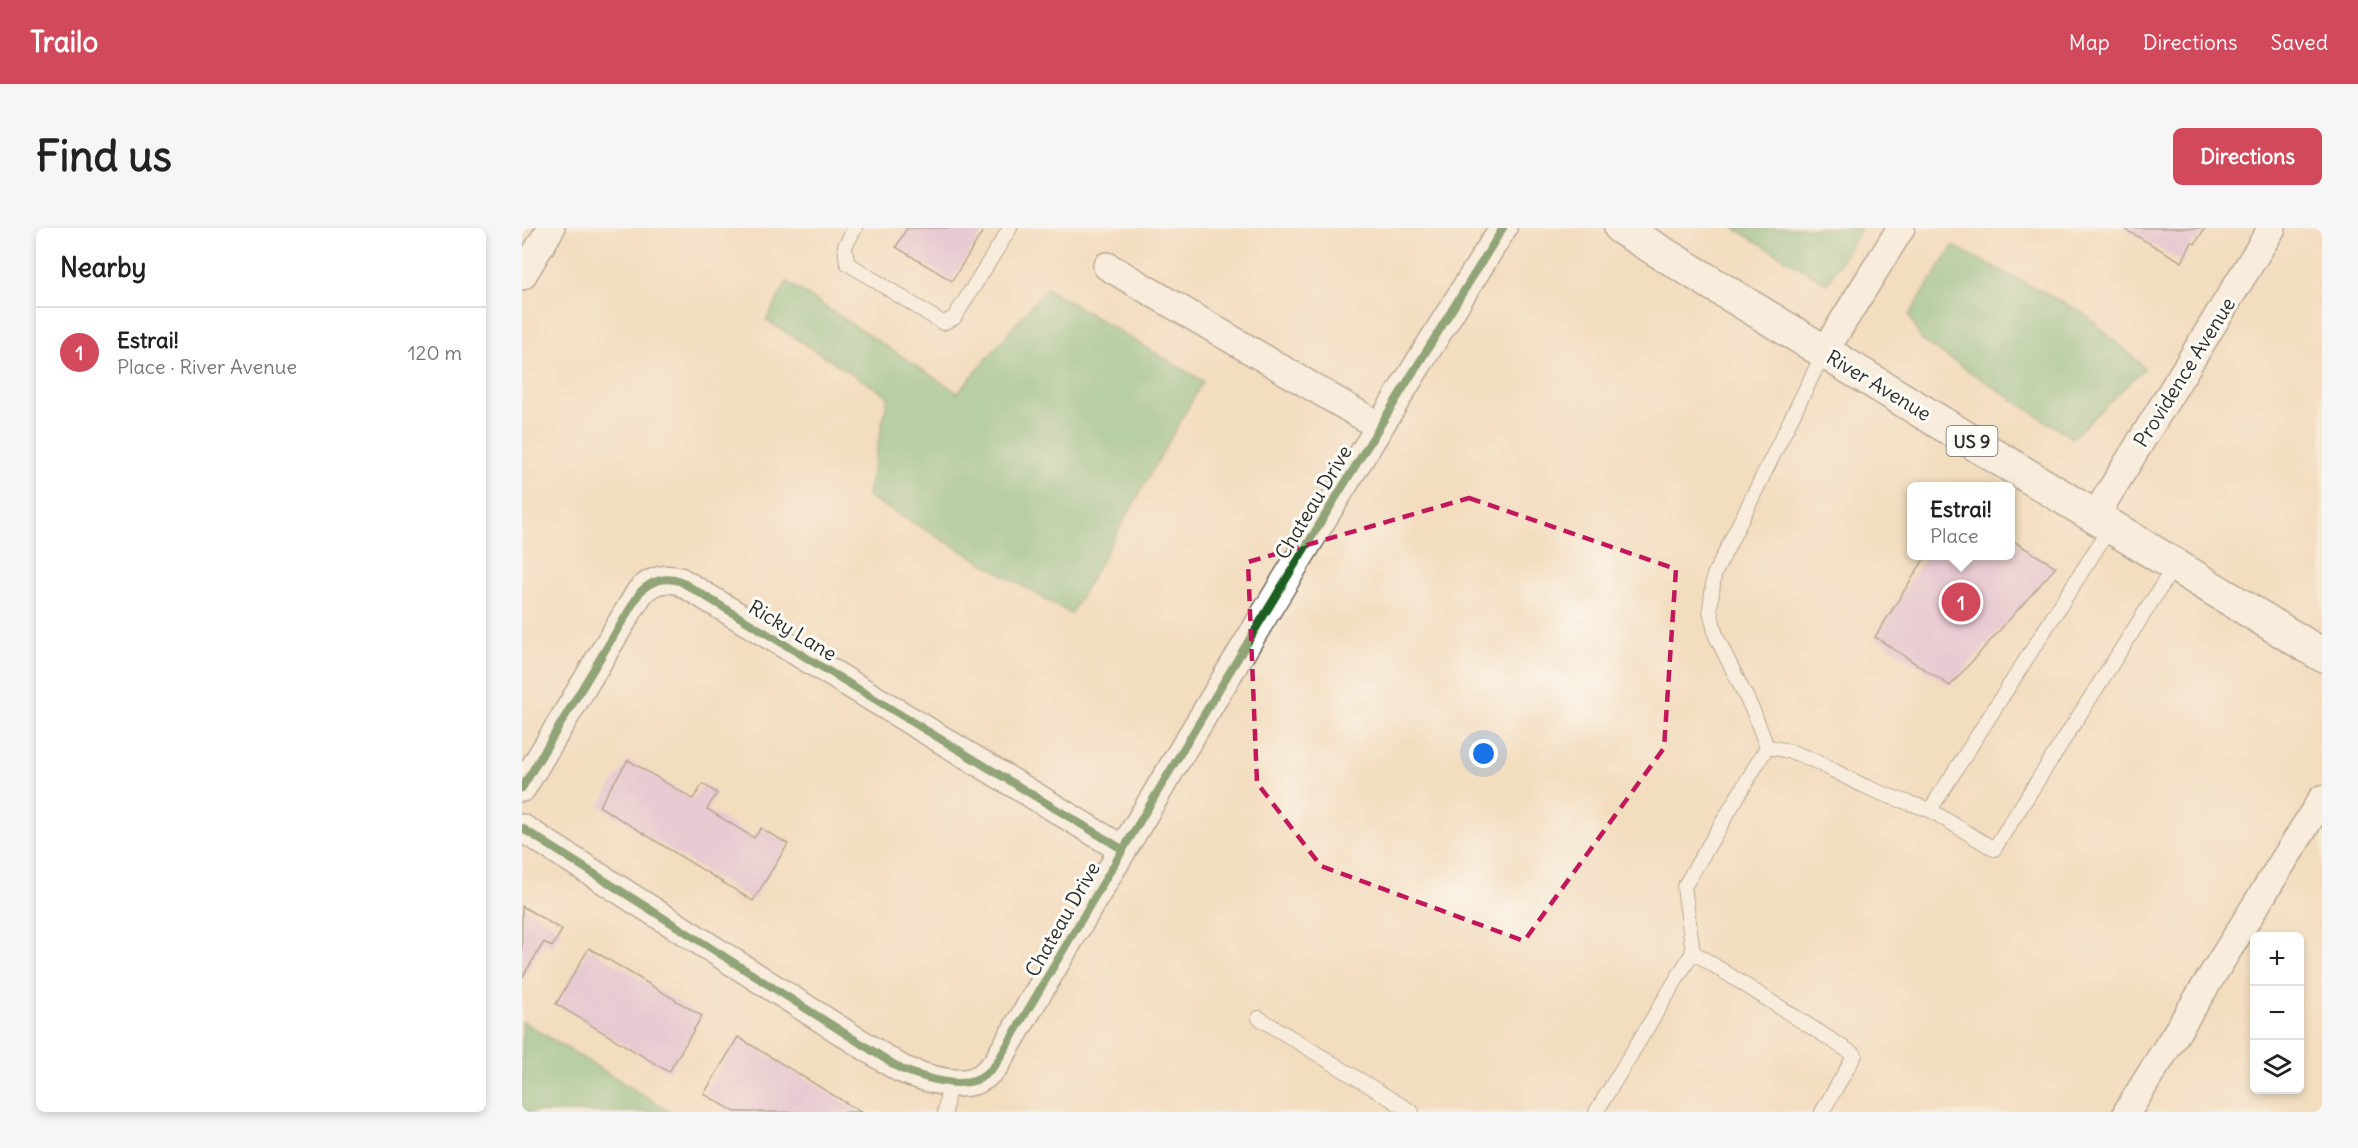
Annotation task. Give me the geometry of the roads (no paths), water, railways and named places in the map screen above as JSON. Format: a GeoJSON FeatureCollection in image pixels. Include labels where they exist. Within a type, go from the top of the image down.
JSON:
{"type":"FeatureCollection","features":[{"type":"Feature","properties":{"kind":"highway","name":"River Avenue"},"geometry":{"type":"LineString","coordinates":[[1621,228],[2322,655]]}},
{"type":"Feature","properties":{"kind":"street"},"geometry":{"type":"LineString","coordinates":[[522,276],[550,228]]}},
{"type":"Feature","properties":{"kind":"street","name":"Chateau Drive"},"geometry":{"type":"LineString","coordinates":[[522,828],[901,1069],[922,1077],[949,1082],[966,1083],[981,1079],[996,1064],[1122,849],[1379,426],[1503,228]]}},
{"type":"Feature","properties":{"kind":"street"},"geometry":{"type":"LineString","coordinates":[[1824,352],[1901,228]]}},
{"type":"Feature","properties":{"kind":"street","name":"Providence Avenue"},"geometry":{"type":"LineString","coordinates":[[2103,521],[2272,228]]}},
{"type":"Feature","properties":{"kind":"street"},"geometry":{"type":"LineString","coordinates":[[1107,266],[1379,426]]}},
{"type":"Feature","properties":{"kind":"street","name":"Ricky Lane"},"geometry":{"type":"LineString","coordinates":[[522,788],[640,592],[648,584],[660,579],[670,579],[680,581],[1122,849]]}},
{"type":"Feature","properties":{"kind":"street"},"geometry":{"type":"LineString","coordinates":[[2127,1112],[2322,799]]}},
{"type":"Feature","properties":{"kind":"lane"},"geometry":{"type":"LineString","coordinates":[[855,228],[844,246],[847,263],[943,323],[954,318],[1010,228]]}},
{"type":"Feature","properties":{"kind":"lane"},"geometry":{"type":"LineString","coordinates":[[1767,747],[1755,713],[1716,636],[1710,610],[1714,575],[1824,352]]}},
{"type":"Feature","properties":{"kind":"lane"},"geometry":{"type":"LineString","coordinates":[[1930,810],[2103,521]]}},
{"type":"Feature","properties":{"kind":"lane"},"geometry":{"type":"LineString","coordinates":[[1767,747],[1787,749],[1808,756],[1869,788],[1930,810],[1994,849],[2175,565]]}},
{"type":"Feature","properties":{"kind":"lane"},"geometry":{"type":"LineString","coordinates":[[1596,1112],[1693,952],[1684,887],[1767,747]]}},
{"type":"Feature","properties":{"kind":"lane"},"geometry":{"type":"LineString","coordinates":[[1693,952],[1855,1055],[1822,1112]]}},
{"type":"Feature","properties":{"kind":"lane"},"geometry":{"type":"LineString","coordinates":[[1259,1018],[1412,1112]]}},
{"type":"Feature","properties":{"kind":"lane"},"geometry":{"type":"LineString","coordinates":[[945,1112],[949,1082]]}},
{"type":"Feature","properties":{"kind":"place","name":"Estrai!"},"geometry":{"type":"Point","coordinates":[1961,602]}}]}
